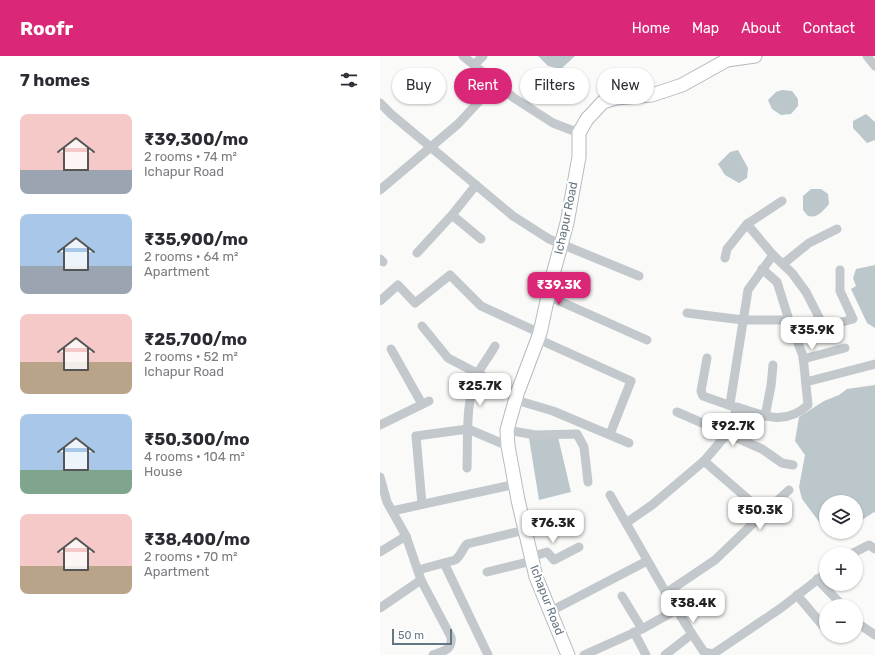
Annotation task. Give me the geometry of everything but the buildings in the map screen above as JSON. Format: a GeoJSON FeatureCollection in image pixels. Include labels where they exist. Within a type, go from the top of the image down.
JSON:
{"type":"FeatureCollection","features":[{"type":"Feature","properties":{"kind":"street"},"geometry":{"type":"LineString","coordinates":[[463,56],[478,68]]}},
{"type":"Feature","properties":{"kind":"street"},"geometry":{"type":"LineString","coordinates":[[474,65],[483,56]]}},
{"type":"Feature","properties":{"kind":"street"},"geometry":{"type":"LineString","coordinates":[[512,96],[553,123],[579,133],[587,119],[603,102],[616,98],[652,95],[682,85],[726,58],[755,56]]}},
{"type":"Feature","properties":{"kind":"street"},"geometry":{"type":"LineString","coordinates":[[868,56],[875,66]]}},
{"type":"Feature","properties":{"kind":"street"},"geometry":{"type":"LineString","coordinates":[[380,103],[513,216],[549,239],[639,276]]}},
{"type":"Feature","properties":{"kind":"street"},"geometry":{"type":"LineString","coordinates":[[380,190],[458,124],[477,104]]}},
{"type":"Feature","properties":{"kind":"street","name":"Ichapur Road"},"geometry":{"type":"LineString","coordinates":[[568,655],[536,577],[508,446],[507,430],[539,336],[567,223],[579,157],[579,133]]}},
{"type":"Feature","properties":{"kind":"street"},"geometry":{"type":"LineString","coordinates":[[417,252],[452,215],[476,185]]}},
{"type":"Feature","properties":{"kind":"street"},"geometry":{"type":"LineString","coordinates":[[725,258],[727,249],[747,224],[782,201]]}},
{"type":"Feature","properties":{"kind":"street"},"geometry":{"type":"LineString","coordinates":[[452,215],[481,239]]}},
{"type":"Feature","properties":{"kind":"street"},"geometry":{"type":"LineString","coordinates":[[747,224],[806,292],[824,327],[853,319],[840,291],[840,270]]}},
{"type":"Feature","properties":{"kind":"street"},"geometry":{"type":"LineString","coordinates":[[783,264],[809,243],[837,229]]}},
{"type":"Feature","properties":{"kind":"street"},"geometry":{"type":"LineString","coordinates":[[626,523],[652,505],[704,461],[728,434],[748,290],[773,255]]}},
{"type":"Feature","properties":{"kind":"street"},"geometry":{"type":"LineString","coordinates":[[707,358],[701,391],[703,396],[765,416],[780,418],[799,414],[808,405],[803,359],[777,282],[762,269]]}},
{"type":"Feature","properties":{"kind":"street"},"geometry":{"type":"LineString","coordinates":[[380,301],[398,285],[415,303],[450,275],[452,276],[481,306],[631,381],[610,434]]}},
{"type":"Feature","properties":{"kind":"street"},"geometry":{"type":"LineString","coordinates":[[548,296],[647,340]]}},
{"type":"Feature","properties":{"kind":"street"},"geometry":{"type":"LineString","coordinates":[[687,313],[743,320],[789,320]]}},
{"type":"Feature","properties":{"kind":"street"},"geometry":{"type":"LineString","coordinates":[[422,326],[448,358],[517,397],[629,443]]}},
{"type":"Feature","properties":{"kind":"street"},"geometry":{"type":"LineString","coordinates":[[467,468],[471,394],[478,374],[495,346]]}},
{"type":"Feature","properties":{"kind":"street"},"geometry":{"type":"LineString","coordinates":[[803,359],[845,348]]}},
{"type":"Feature","properties":{"kind":"street"},"geometry":{"type":"LineString","coordinates":[[380,425],[426,403],[390,349]]}},
{"type":"Feature","properties":{"kind":"street"},"geometry":{"type":"LineString","coordinates":[[806,382],[875,364]]}},
{"type":"Feature","properties":{"kind":"street"},"geometry":{"type":"LineString","coordinates":[[765,416],[771,386],[773,365]]}},
{"type":"Feature","properties":{"kind":"street"},"geometry":{"type":"LineString","coordinates":[[677,412],[762,449],[782,463],[793,465]]}},
{"type":"Feature","properties":{"kind":"street"},"geometry":{"type":"LineString","coordinates":[[422,504],[416,436],[468,429],[508,446]]}},
{"type":"Feature","properties":{"kind":"street"},"geometry":{"type":"LineString","coordinates":[[507,430],[535,435],[577,434],[584,447],[588,482]]}},
{"type":"Feature","properties":{"kind":"street"},"geometry":{"type":"LineString","coordinates":[[704,461],[764,512]]}},
{"type":"Feature","properties":{"kind":"street"},"geometry":{"type":"LineString","coordinates":[[380,477],[384,504],[392,511],[406,536],[421,580],[451,637],[452,643],[450,648],[432,655]]}},
{"type":"Feature","properties":{"kind":"street"},"geometry":{"type":"LineString","coordinates":[[392,511],[516,484]]}},
{"type":"Feature","properties":{"kind":"street"},"geometry":{"type":"LineString","coordinates":[[666,593],[715,560],[789,490]]}},
{"type":"Feature","properties":{"kind":"street"},"geometry":{"type":"LineString","coordinates":[[610,495],[676,610],[704,652],[714,654],[817,579],[836,599]]}},
{"type":"Feature","properties":{"kind":"street"},"geometry":{"type":"LineString","coordinates":[[418,570],[460,557],[462,549],[467,544],[525,530]]}},
{"type":"Feature","properties":{"kind":"street"},"geometry":{"type":"LineString","coordinates":[[380,552],[406,536]]}},
{"type":"Feature","properties":{"kind":"street"},"geometry":{"type":"LineString","coordinates":[[863,548],[869,545],[875,549]]}},
{"type":"Feature","properties":{"kind":"street"},"geometry":{"type":"LineString","coordinates":[[487,572],[532,559],[547,552],[554,560],[579,547]]}},
{"type":"Feature","properties":{"kind":"street"},"geometry":{"type":"LineString","coordinates":[[551,611],[647,561]]}},
{"type":"Feature","properties":{"kind":"street"},"geometry":{"type":"LineString","coordinates":[[444,563],[488,655]]}},
{"type":"Feature","properties":{"kind":"street"},"geometry":{"type":"LineString","coordinates":[[380,608],[421,580]]}},
{"type":"Feature","properties":{"kind":"street"},"geometry":{"type":"LineString","coordinates":[[797,595],[819,621]]}},
{"type":"Feature","properties":{"kind":"street"},"geometry":{"type":"LineString","coordinates":[[622,596],[638,631],[646,655]]}},
{"type":"Feature","properties":{"kind":"street"},"geometry":{"type":"LineString","coordinates":[[584,655],[638,631],[676,610]]}},
{"type":"Feature","properties":{"kind":"street"},"geometry":{"type":"LineString","coordinates":[[863,627],[875,635]]}},
{"type":"Feature","properties":{"kind":"street"},"geometry":{"type":"LineString","coordinates":[[664,655],[692,634]]}},
{"type":"Feature","properties":{"kind":"shaded area"},"geometry":{"type":"Polygon","coordinates":[[[538,56],[575,56],[562,68],[548,66],[538,56]]]}},
{"type":"Feature","properties":{"kind":"shaded area"},"geometry":{"type":"Polygon","coordinates":[[[782,90],[792,91],[798,99],[798,106],[791,114],[781,115],[772,109],[768,100],[776,92],[782,90]]]}},
{"type":"Feature","properties":{"kind":"shaded area"},"geometry":{"type":"Polygon","coordinates":[[[866,114],[875,122],[875,140],[867,143],[853,128],[853,121],[866,114]]]}},
{"type":"Feature","properties":{"kind":"shaded area"},"geometry":{"type":"Polygon","coordinates":[[[738,150],[748,168],[747,178],[739,183],[725,175],[718,164],[730,152],[738,150]]]}},
{"type":"Feature","properties":{"kind":"shaded area"},"geometry":{"type":"Polygon","coordinates":[[[811,189],[821,189],[828,194],[829,204],[820,214],[815,216],[808,216],[803,210],[803,196],[811,189]]]}},
{"type":"Feature","properties":{"kind":"shaded area"},"geometry":{"type":"Polygon","coordinates":[[[875,265],[875,328],[867,323],[851,289],[856,286],[853,278],[856,269],[875,265]]]}},
{"type":"Feature","properties":{"kind":"shaded area"},"geometry":{"type":"Polygon","coordinates":[[[875,385],[875,513],[874,512],[863,519],[863,495],[819,495],[819,522],[802,499],[799,487],[805,455],[795,441],[799,417],[824,401],[839,395],[847,389],[875,385]]]}},
{"type":"Feature","properties":{"kind":"shaded area"},"geometry":{"type":"Polygon","coordinates":[[[558,437],[571,492],[539,500],[529,438],[558,437]]]}}]}
